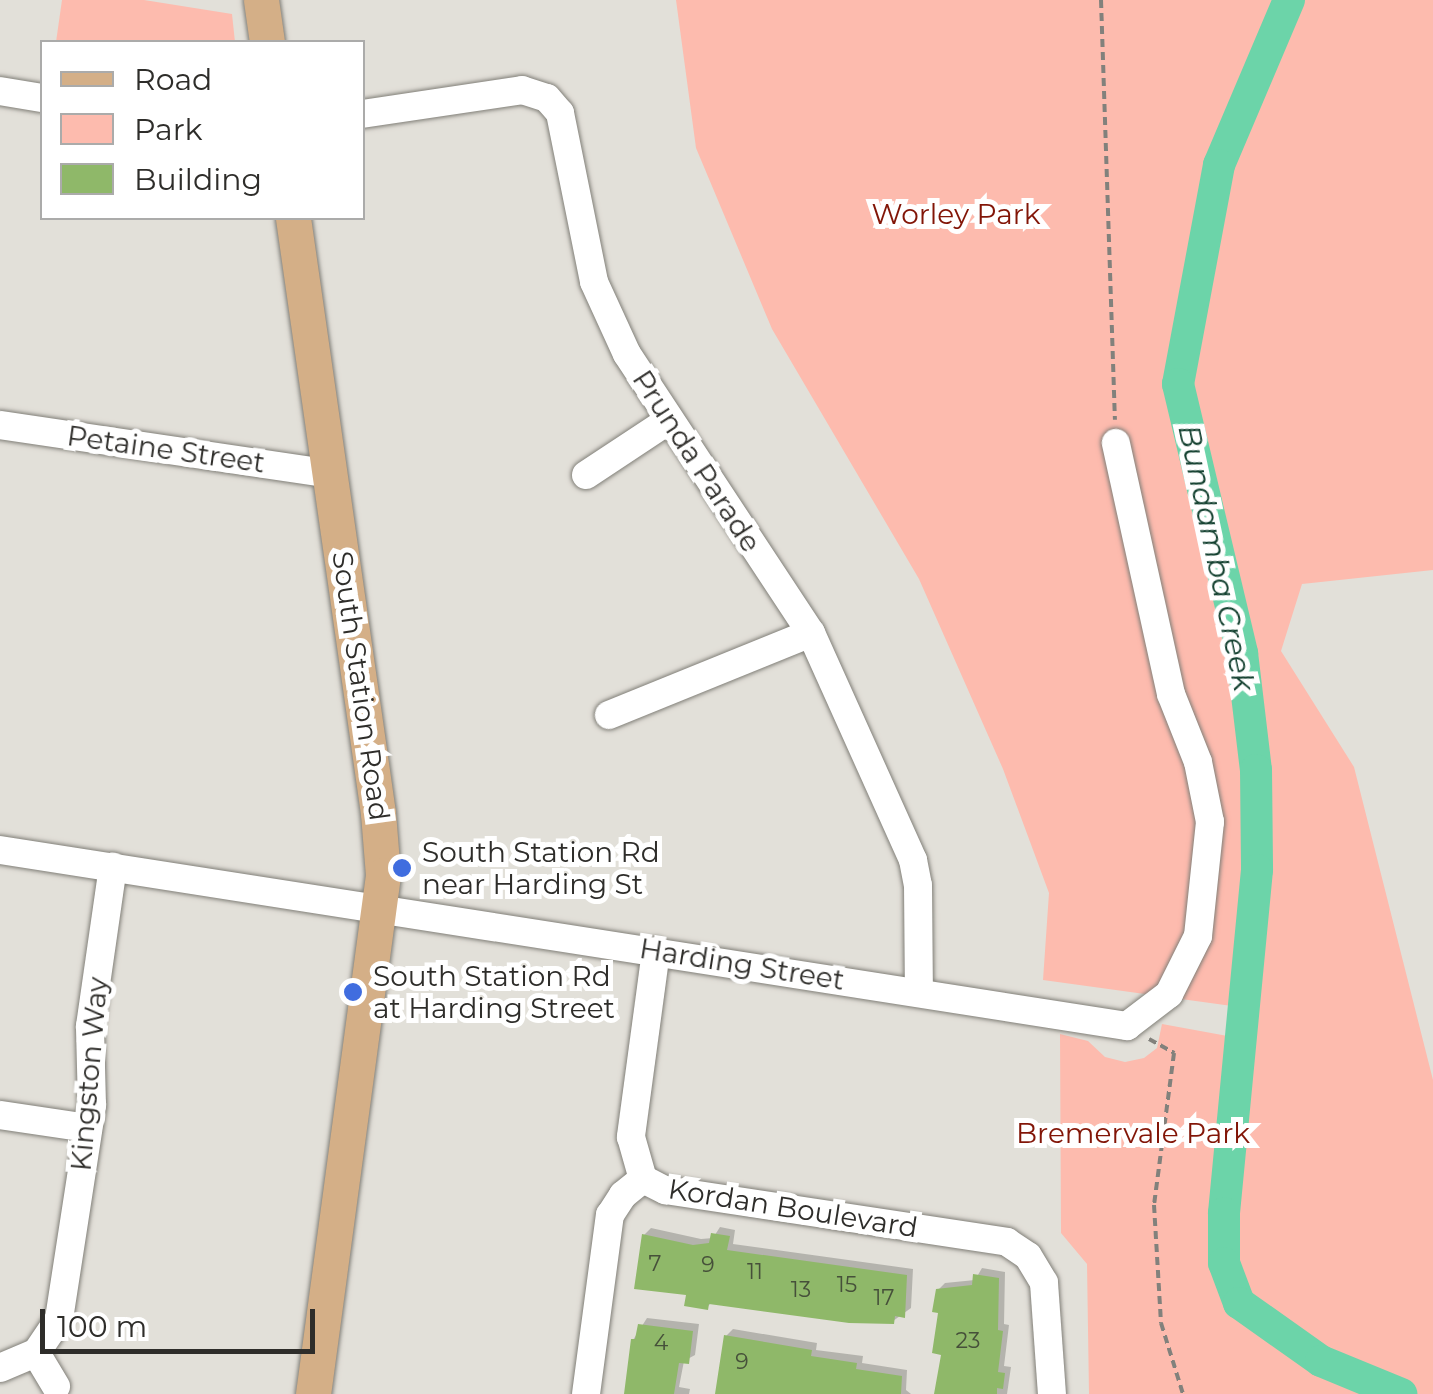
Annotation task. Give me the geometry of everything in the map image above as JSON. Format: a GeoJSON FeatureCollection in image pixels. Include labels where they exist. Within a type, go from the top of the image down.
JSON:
{"type":"FeatureCollection","features":[{"type":"Feature","properties":{"kind":"main road"},"geometry":{"type":"LineString","coordinates":[[261,0],[267,40]]}},
{"type":"Feature","properties":{"kind":"main road","name":"South Station Road"},"geometry":{"type":"LineString","coordinates":[[293,220],[378,812],[380,909],[313,1394]]}},
{"type":"Feature","properties":{"kind":"street","name":"Prunda Parade"},"geometry":{"type":"LineString","coordinates":[[365,114],[522,90],[548,98],[560,114],[594,282],[627,354],[811,633],[913,860],[918,885],[919,990]]}},
{"type":"Feature","properties":{"kind":"street"},"geometry":{"type":"LineString","coordinates":[[0,91],[40,98]]}},
{"type":"Feature","properties":{"kind":"street"},"geometry":{"type":"LineString","coordinates":[[586,475],[669,420]]}},
{"type":"Feature","properties":{"kind":"street","name":"Petaine Street"},"geometry":{"type":"LineString","coordinates":[[0,424],[332,474]]}},
{"type":"Feature","properties":{"kind":"street"},"geometry":{"type":"LineString","coordinates":[[1116,442],[1170,694],[1198,762],[1210,822],[1198,936],[1170,994],[1128,1026]]}},
{"type":"Feature","properties":{"kind":"street"},"geometry":{"type":"LineString","coordinates":[[609,715],[811,633]]}},
{"type":"Feature","properties":{"kind":"street","name":"Harding Street"},"geometry":{"type":"LineString","coordinates":[[0,850],[919,990],[1128,1026]]}},
{"type":"Feature","properties":{"kind":"street","name":"Kingston Way"},"geometry":{"type":"LineString","coordinates":[[36,1353],[60,1319],[88,1128],[90,1026],[114,867]]}},
{"type":"Feature","properties":{"kind":"street","name":"Kordan Boulevard"},"geometry":{"type":"LineString","coordinates":[[656,951],[631,1137],[643,1180],[666,1190],[1008,1242],[1028,1256],[1044,1283],[1052,1394]]}},
{"type":"Feature","properties":{"kind":"street"},"geometry":{"type":"LineString","coordinates":[[0,1116],[88,1128]]}},
{"type":"Feature","properties":{"kind":"street"},"geometry":{"type":"LineString","coordinates":[[586,1394],[610,1216],[622,1195],[643,1180]]}},
{"type":"Feature","properties":{"kind":"street"},"geometry":{"type":"LineString","coordinates":[[0,1368],[36,1353],[56,1386]]}},
{"type":"Feature","properties":{"kind":"path"},"geometry":{"type":"LineString","coordinates":[[1101,0],[1116,442]]}},
{"type":"Feature","properties":{"kind":"path"},"geometry":{"type":"LineString","coordinates":[[1128,1026],[1174,1053],[1154,1205],[1161,1323],[1183,1394]]}},
{"type":"Feature","properties":{"kind":"green space"},"geometry":{"type":"Polygon","coordinates":[[[62,0],[144,0],[232,14],[235,40],[56,40],[62,0]]]}},
{"type":"Feature","properties":{"kind":"green space"},"geometry":{"type":"Polygon","coordinates":[[[676,0],[1433,0],[1433,570],[1302,584],[1281,651],[1354,767],[1433,1080],[1433,1394],[1089,1394],[1087,1264],[1061,1233],[1060,1034],[1088,1041],[1105,1057],[1125,1062],[1144,1058],[1157,1048],[1162,1024],[1233,1037],[1232,1006],[1043,980],[1049,893],[1003,769],[919,579],[772,329],[696,148],[676,0]]]}},
{"type":"Feature","properties":{"kind":"building"},"geometry":{"type":"Polygon","coordinates":[[[711,1233],[730,1236],[727,1250],[907,1275],[905,1318],[895,1316],[894,1324],[849,1323],[709,1304],[708,1310],[684,1306],[686,1295],[634,1289],[642,1234],[693,1245],[709,1243],[711,1233]]]}},
{"type":"Feature","properties":{"kind":"building"},"geometry":{"type":"Polygon","coordinates":[[[973,1274],[999,1278],[998,1330],[1003,1331],[998,1372],[1005,1373],[1003,1389],[997,1388],[997,1394],[934,1394],[941,1355],[932,1353],[938,1313],[932,1312],[936,1289],[972,1285],[973,1274]]]}},
{"type":"Feature","properties":{"kind":"building"},"geometry":{"type":"Polygon","coordinates":[[[638,1324],[693,1331],[689,1364],[679,1363],[674,1394],[624,1394],[631,1339],[635,1339],[638,1324]]]}},
{"type":"Feature","properties":{"kind":"building"},"geometry":{"type":"Polygon","coordinates":[[[724,1335],[812,1350],[811,1356],[857,1363],[856,1369],[902,1376],[901,1394],[715,1394],[724,1335]]]}},
{"type":"Feature","properties":{"kind":"waterway","name":"Bundamba Creek"},"geometry":{"type":"LineString","coordinates":[[1289,0],[1219,165],[1178,384],[1242,653],[1256,770],[1257,870],[1224,1213],[1224,1263],[1239,1303],[1321,1361],[1401,1394]]}},
{"type":"Feature","properties":{"kind":"place","name":"South Station Rd near Harding St"},"geometry":{"type":"Point","coordinates":[402,868]}},
{"type":"Feature","properties":{"kind":"place","name":"South Station Rd at Harding Street"},"geometry":{"type":"Point","coordinates":[353,992]}},
{"type":"Feature","properties":{"kind":"park label","name":"Worley Park"},"geometry":{"type":"Point","coordinates":[956,214]}},
{"type":"Feature","properties":{"kind":"park label","name":"Bremervale Park"},"geometry":{"type":"Point","coordinates":[1133,1133]}}]}
